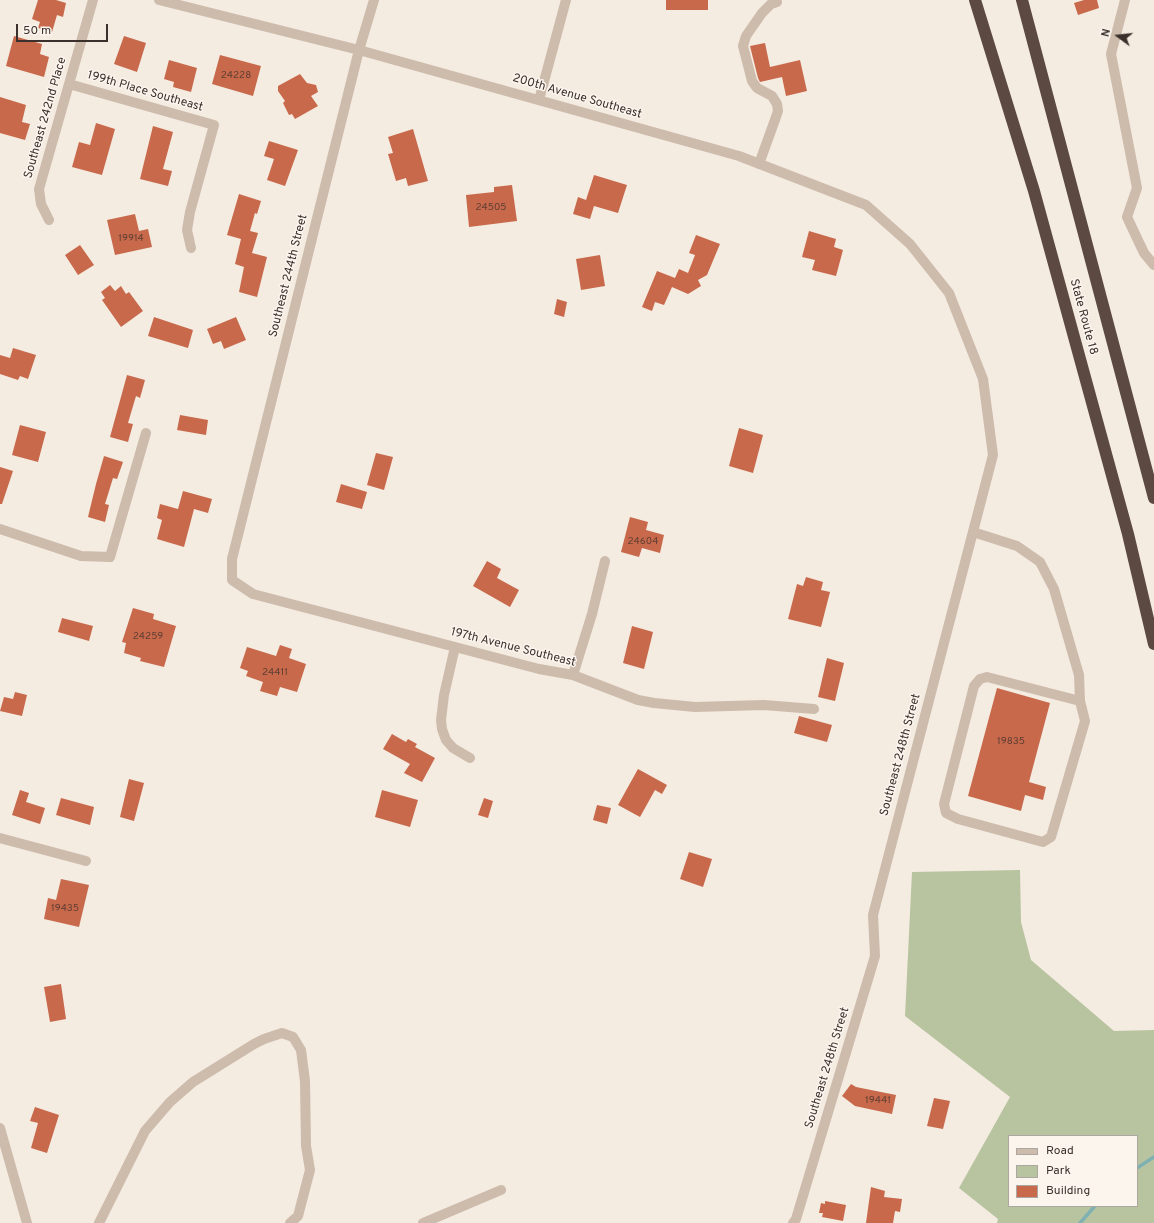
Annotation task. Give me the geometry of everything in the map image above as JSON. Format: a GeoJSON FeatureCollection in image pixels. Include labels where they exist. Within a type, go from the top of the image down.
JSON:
{"type":"FeatureCollection","features":[{"type":"Feature","properties":{"kind":"highway","name":"State Route 18"},"geometry":{"type":"LineString","coordinates":[[975,0],[1034,192],[1128,534],[1154,644]]}},
{"type":"Feature","properties":{"kind":"highway","name":"State Route 18"},"geometry":{"type":"LineString","coordinates":[[1022,0],[1154,498]]}},
{"type":"Feature","properties":{"kind":"street","name":"Southeast 242nd Place"},"geometry":{"type":"LineString","coordinates":[[49,220],[41,204],[39,188],[94,0]]}},
{"type":"Feature","properties":{"kind":"street","name":"200th Avenue Southeast"},"geometry":{"type":"LineString","coordinates":[[159,0],[359,50],[739,156],[866,205],[910,244],[949,293]]}},
{"type":"Feature","properties":{"kind":"street","name":"Southeast 244th Street"},"geometry":{"type":"LineString","coordinates":[[232,559],[359,50],[374,0]]}},
{"type":"Feature","properties":{"kind":"street"},"geometry":{"type":"LineString","coordinates":[[539,100],[566,0]]}},
{"type":"Feature","properties":{"kind":"street"},"geometry":{"type":"LineString","coordinates":[[1125,0],[1111,54],[1137,188],[1127,217],[1144,253],[1154,265]]}},
{"type":"Feature","properties":{"kind":"street"},"geometry":{"type":"LineString","coordinates":[[759,164],[778,111],[777,104],[772,96],[757,88],[752,80],[743,46],[746,36],[762,13],[770,4],[778,2]]}},
{"type":"Feature","properties":{"kind":"street","name":"199th Place Southeast"},"geometry":{"type":"LineString","coordinates":[[69,84],[214,125],[190,212],[187,230],[191,248]]}},
{"type":"Feature","properties":{"kind":"street","name":"Southeast 248th Street"},"geometry":{"type":"LineString","coordinates":[[793,1223],[796,1219],[876,956],[873,914],[993,455],[983,379],[949,293]]}},
{"type":"Feature","properties":{"kind":"street"},"geometry":{"type":"LineString","coordinates":[[0,529],[81,556],[110,557],[146,433]]}},
{"type":"Feature","properties":{"kind":"street"},"geometry":{"type":"LineString","coordinates":[[973,532],[1017,546],[1040,562],[1054,589],[1079,675],[1080,702],[1085,721],[1051,837],[1043,842],[958,818],[946,813],[944,804],[974,686],[980,679],[987,677],[1080,702]]}},
{"type":"Feature","properties":{"kind":"street","name":"197th Avenue Southeast"},"geometry":{"type":"LineString","coordinates":[[232,559],[232,580],[253,594],[539,669],[573,675],[619,694],[638,700],[695,707],[764,704],[814,709]]}},
{"type":"Feature","properties":{"kind":"street"},"geometry":{"type":"LineString","coordinates":[[573,675],[592,614],[605,561]]}},
{"type":"Feature","properties":{"kind":"street"},"geometry":{"type":"LineString","coordinates":[[455,647],[444,695],[441,720],[442,729],[446,740],[453,748],[470,758]]}},
{"type":"Feature","properties":{"kind":"street"},"geometry":{"type":"LineString","coordinates":[[0,838],[86,861]]}},
{"type":"Feature","properties":{"kind":"street"},"geometry":{"type":"LineString","coordinates":[[98,1223],[145,1132],[170,1102],[194,1082],[254,1044],[282,1033],[293,1037],[301,1050],[305,1082],[306,1146],[310,1170],[298,1216],[290,1223]]}},
{"type":"Feature","properties":{"kind":"street"},"geometry":{"type":"LineString","coordinates":[[0,1128],[27,1223]]}},
{"type":"Feature","properties":{"kind":"street"},"geometry":{"type":"LineString","coordinates":[[424,1223],[501,1190]]}},
{"type":"Feature","properties":{"kind":"green space"},"geometry":{"type":"Polygon","coordinates":[[[1020,870],[1021,922],[1031,960],[1114,1031],[1154,1030],[1154,1223],[997,1223],[998,1219],[959,1188],[1010,1097],[905,1016],[912,872],[1020,870]]]}},
{"type":"Feature","properties":{"kind":"building"},"geometry":{"type":"Polygon","coordinates":[[[38,0],[56,0],[66,3],[63,17],[57,15],[52,32],[38,28],[40,22],[32,19],[38,0]]]}},
{"type":"Feature","properties":{"kind":"building"},"geometry":{"type":"Polygon","coordinates":[[[666,0],[708,0],[708,10],[666,10],[666,0]]]}},
{"type":"Feature","properties":{"kind":"building"},"geometry":{"type":"Polygon","coordinates":[[[1084,0],[1097,0],[1099,8],[1078,15],[1074,3],[1084,0]]]}},
{"type":"Feature","properties":{"kind":"building"},"geometry":{"type":"Polygon","coordinates":[[[14,36],[42,44],[40,54],[49,57],[44,77],[6,66],[14,36]]]}},
{"type":"Feature","properties":{"kind":"building"},"geometry":{"type":"Polygon","coordinates":[[[124,36],[146,43],[137,72],[114,64],[124,36]]]}},
{"type":"Feature","properties":{"kind":"building"},"geometry":{"type":"Polygon","coordinates":[[[765,43],[770,67],[800,60],[807,91],[786,96],[782,77],[760,82],[750,46],[765,43]]]}},
{"type":"Feature","properties":{"kind":"building"},"geometry":{"type":"Polygon","coordinates":[[[220,55],[261,66],[253,96],[212,84],[220,55]]]}},
{"type":"Feature","properties":{"kind":"building"},"geometry":{"type":"Polygon","coordinates":[[[169,60],[197,68],[191,92],[173,87],[174,82],[164,79],[169,60]]]}},
{"type":"Feature","properties":{"kind":"building"},"geometry":{"type":"Polygon","coordinates":[[[300,74],[307,83],[316,85],[318,92],[311,96],[318,106],[295,119],[292,114],[289,115],[283,103],[285,101],[278,91],[278,86],[300,74]]]}},
{"type":"Feature","properties":{"kind":"building"},"geometry":{"type":"Polygon","coordinates":[[[0,97],[26,105],[22,122],[30,124],[25,140],[0,133],[0,97]]]}},
{"type":"Feature","properties":{"kind":"building"},"geometry":{"type":"Polygon","coordinates":[[[96,123],[115,129],[102,175],[72,167],[79,142],[90,145],[96,123]]]}},
{"type":"Feature","properties":{"kind":"building"},"geometry":{"type":"Polygon","coordinates":[[[153,126],[173,132],[163,169],[172,171],[168,186],[140,179],[153,126]]]}},
{"type":"Feature","properties":{"kind":"building"},"geometry":{"type":"Polygon","coordinates":[[[413,129],[428,181],[408,186],[406,178],[396,181],[388,154],[393,153],[388,137],[413,129]]]}},
{"type":"Feature","properties":{"kind":"building"},"geometry":{"type":"Polygon","coordinates":[[[269,141],[298,150],[285,186],[267,180],[274,159],[264,156],[269,141]]]}},
{"type":"Feature","properties":{"kind":"building"},"geometry":{"type":"Polygon","coordinates":[[[594,175],[627,185],[618,213],[594,206],[590,219],[573,214],[578,197],[586,200],[594,175]]]}},
{"type":"Feature","properties":{"kind":"building"},"geometry":{"type":"Polygon","coordinates":[[[512,185],[517,221],[469,227],[466,195],[494,192],[494,187],[512,185]]]}},
{"type":"Feature","properties":{"kind":"building"},"geometry":{"type":"Polygon","coordinates":[[[239,194],[261,201],[257,214],[255,213],[250,231],[258,233],[252,253],[267,257],[257,297],[239,292],[244,267],[235,264],[241,239],[227,235],[239,194]]]}},
{"type":"Feature","properties":{"kind":"building"},"geometry":{"type":"Polygon","coordinates":[[[135,214],[139,231],[148,229],[152,247],[115,255],[107,220],[135,214]]]}},
{"type":"Feature","properties":{"kind":"building"},"geometry":{"type":"Polygon","coordinates":[[[809,231],[836,239],[834,247],[843,250],[836,276],[812,270],[815,260],[802,257],[809,231]]]}},
{"type":"Feature","properties":{"kind":"building"},"geometry":{"type":"Polygon","coordinates":[[[696,235],[720,244],[707,275],[698,280],[701,286],[688,294],[672,287],[664,305],[655,302],[652,311],[642,307],[657,271],[675,278],[679,269],[688,273],[695,255],[689,253],[696,235]]]}},
{"type":"Feature","properties":{"kind":"building"},"geometry":{"type":"Polygon","coordinates":[[[80,245],[94,265],[78,275],[65,255],[80,245]]]}},
{"type":"Feature","properties":{"kind":"building"},"geometry":{"type":"Polygon","coordinates":[[[600,255],[605,286],[581,290],[576,259],[600,255]]]}},
{"type":"Feature","properties":{"kind":"building"},"geometry":{"type":"Polygon","coordinates":[[[110,285],[115,291],[121,286],[126,294],[129,292],[143,311],[121,327],[102,300],[105,298],[101,292],[110,285]]]}},
{"type":"Feature","properties":{"kind":"building"},"geometry":{"type":"Polygon","coordinates":[[[557,299],[567,302],[564,317],[554,314],[557,299]]]}},
{"type":"Feature","properties":{"kind":"building"},"geometry":{"type":"Polygon","coordinates":[[[154,317],[193,330],[188,348],[148,336],[154,317]]]}},
{"type":"Feature","properties":{"kind":"building"},"geometry":{"type":"Polygon","coordinates":[[[236,317],[246,340],[224,349],[221,341],[213,344],[207,329],[236,317]]]}},
{"type":"Feature","properties":{"kind":"building"},"geometry":{"type":"Polygon","coordinates":[[[13,348],[36,355],[28,379],[20,376],[18,380],[0,374],[0,355],[10,358],[13,348]]]}},
{"type":"Feature","properties":{"kind":"building"},"geometry":{"type":"Polygon","coordinates":[[[127,375],[145,380],[140,398],[136,396],[128,423],[133,424],[128,442],[110,437],[127,375]]]}},
{"type":"Feature","properties":{"kind":"building"},"geometry":{"type":"Polygon","coordinates":[[[180,415],[208,420],[206,435],[177,430],[180,415]]]}},
{"type":"Feature","properties":{"kind":"building"},"geometry":{"type":"Polygon","coordinates":[[[20,425],[46,432],[38,462],[12,455],[20,425]]]}},
{"type":"Feature","properties":{"kind":"building"},"geometry":{"type":"Polygon","coordinates":[[[739,428],[763,435],[753,473],[729,466],[739,428]]]}},
{"type":"Feature","properties":{"kind":"building"},"geometry":{"type":"Polygon","coordinates":[[[376,453],[393,457],[384,490],[367,485],[376,453]]]}},
{"type":"Feature","properties":{"kind":"building"},"geometry":{"type":"Polygon","coordinates":[[[104,456],[123,462],[117,479],[113,478],[105,504],[109,505],[105,522],[88,517],[104,456]]]}},
{"type":"Feature","properties":{"kind":"building"},"geometry":{"type":"Polygon","coordinates":[[[0,467],[13,471],[2,504],[0,504],[0,467]]]}},
{"type":"Feature","properties":{"kind":"building"},"geometry":{"type":"Polygon","coordinates":[[[341,484],[367,492],[362,509],[336,502],[341,484]]]}},
{"type":"Feature","properties":{"kind":"building"},"geometry":{"type":"Polygon","coordinates":[[[183,491],[212,499],[208,513],[194,509],[184,547],[157,539],[162,520],[157,518],[160,504],[178,509],[183,491]]]}},
{"type":"Feature","properties":{"kind":"building"},"geometry":{"type":"Polygon","coordinates":[[[630,517],[648,522],[646,530],[664,535],[660,553],[642,548],[639,557],[621,552],[630,517]]]}},
{"type":"Feature","properties":{"kind":"building"},"geometry":{"type":"Polygon","coordinates":[[[487,561],[501,569],[497,578],[519,590],[510,607],[473,586],[487,561]]]}},
{"type":"Feature","properties":{"kind":"building"},"geometry":{"type":"Polygon","coordinates":[[[806,577],[823,582],[821,590],[830,592],[821,627],[788,619],[797,584],[803,586],[806,577]]]}},
{"type":"Feature","properties":{"kind":"building"},"geometry":{"type":"Polygon","coordinates":[[[133,608],[154,614],[153,619],[176,626],[164,667],[140,661],[141,658],[124,653],[126,643],[122,642],[133,608]]]}},
{"type":"Feature","properties":{"kind":"building"},"geometry":{"type":"Polygon","coordinates":[[[62,618],[93,626],[89,641],[58,632],[62,618]]]}},
{"type":"Feature","properties":{"kind":"building"},"geometry":{"type":"Polygon","coordinates":[[[632,626],[653,632],[644,669],[623,663],[632,626]]]}},
{"type":"Feature","properties":{"kind":"building"},"geometry":{"type":"Polygon","coordinates":[[[280,645],[292,649],[289,658],[306,664],[297,692],[280,687],[277,696],[260,691],[263,682],[246,676],[248,671],[240,668],[247,647],[276,656],[280,645]]]}},
{"type":"Feature","properties":{"kind":"building"},"geometry":{"type":"Polygon","coordinates":[[[827,658],[844,663],[835,701],[818,697],[827,658]]]}},
{"type":"Feature","properties":{"kind":"building"},"geometry":{"type":"Polygon","coordinates":[[[997,688],[1050,703],[1029,782],[1046,787],[1043,800],[1025,795],[1021,811],[968,796],[997,688]]]}},
{"type":"Feature","properties":{"kind":"building"},"geometry":{"type":"Polygon","coordinates":[[[15,692],[27,695],[22,716],[0,711],[4,697],[13,699],[15,692]]]}},
{"type":"Feature","properties":{"kind":"building"},"geometry":{"type":"Polygon","coordinates":[[[799,716],[832,725],[827,742],[794,733],[799,716]]]}},
{"type":"Feature","properties":{"kind":"building"},"geometry":{"type":"Polygon","coordinates":[[[392,734],[406,742],[408,739],[417,744],[415,747],[435,758],[422,782],[404,773],[410,764],[383,749],[392,734]]]}},
{"type":"Feature","properties":{"kind":"building"},"geometry":{"type":"Polygon","coordinates":[[[638,769],[667,785],[662,794],[655,790],[640,817],[618,805],[638,769]]]}},
{"type":"Feature","properties":{"kind":"building"},"geometry":{"type":"Polygon","coordinates":[[[129,779],[144,783],[134,821],[120,817],[129,779]]]}},
{"type":"Feature","properties":{"kind":"building"},"geometry":{"type":"Polygon","coordinates":[[[20,790],[29,793],[26,802],[45,808],[40,824],[12,815],[20,790]]]}},
{"type":"Feature","properties":{"kind":"building"},"geometry":{"type":"Polygon","coordinates":[[[382,790],[418,800],[410,827],[375,817],[382,790]]]}},
{"type":"Feature","properties":{"kind":"building"},"geometry":{"type":"Polygon","coordinates":[[[61,798],[94,807],[90,825],[56,815],[61,798]]]}},
{"type":"Feature","properties":{"kind":"building"},"geometry":{"type":"Polygon","coordinates":[[[484,798],[493,801],[488,818],[478,815],[484,798]]]}},
{"type":"Feature","properties":{"kind":"building"},"geometry":{"type":"Polygon","coordinates":[[[597,805],[611,808],[607,824],[593,820],[597,805]]]}},
{"type":"Feature","properties":{"kind":"building"},"geometry":{"type":"Polygon","coordinates":[[[689,852],[712,859],[703,887],[680,879],[689,852]]]}},
{"type":"Feature","properties":{"kind":"building"},"geometry":{"type":"Polygon","coordinates":[[[61,879],[89,885],[79,927],[44,919],[48,898],[56,900],[61,879]]]}},
{"type":"Feature","properties":{"kind":"building"},"geometry":{"type":"Polygon","coordinates":[[[61,984],[66,1019],[50,1022],[44,987],[61,984]]]}},
{"type":"Feature","properties":{"kind":"building"},"geometry":{"type":"Polygon","coordinates":[[[851,1084],[856,1087],[896,1095],[892,1114],[855,1106],[842,1096],[851,1084]]]}},
{"type":"Feature","properties":{"kind":"building"},"geometry":{"type":"Polygon","coordinates":[[[934,1098],[950,1101],[943,1129],[927,1126],[934,1098]]]}},
{"type":"Feature","properties":{"kind":"building"},"geometry":{"type":"Polygon","coordinates":[[[35,1107],[59,1115],[47,1153],[31,1148],[38,1123],[30,1121],[35,1107]]]}},
{"type":"Feature","properties":{"kind":"building"},"geometry":{"type":"Polygon","coordinates":[[[871,1187],[885,1191],[884,1197],[902,1199],[900,1212],[895,1211],[893,1223],[866,1223],[871,1187]]]}},
{"type":"Feature","properties":{"kind":"building"},"geometry":{"type":"Polygon","coordinates":[[[825,1201],[846,1205],[843,1221],[822,1217],[823,1213],[819,1213],[821,1203],[825,1204],[825,1201]]]}},
{"type":"Feature","properties":{"kind":"waterway"},"geometry":{"type":"LineString","coordinates":[[1138,1167],[1154,1157]]}},
{"type":"Feature","properties":{"kind":"waterway"},"geometry":{"type":"LineString","coordinates":[[1080,1223],[1094,1207]]}}]}
